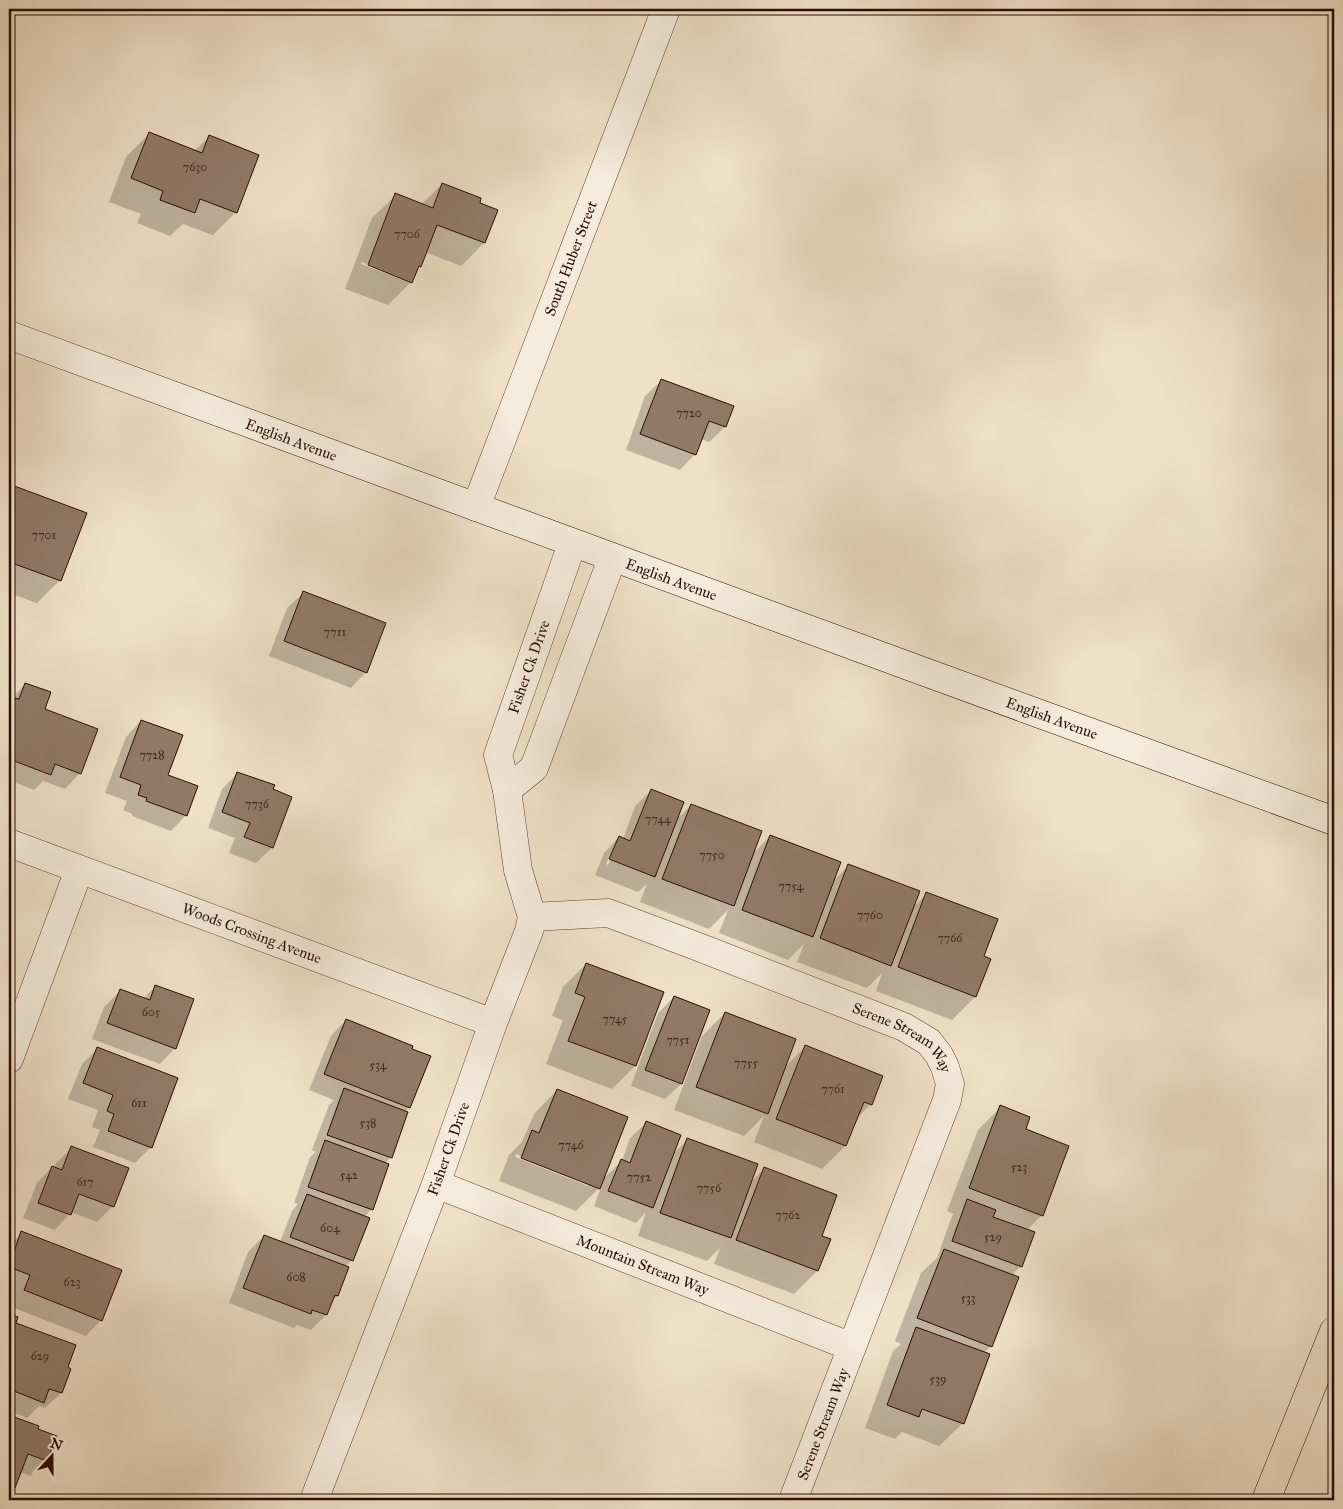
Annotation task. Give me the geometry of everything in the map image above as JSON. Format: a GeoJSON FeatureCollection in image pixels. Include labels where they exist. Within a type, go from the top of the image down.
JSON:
{"type":"FeatureCollection","features":[{"type":"Feature","properties":{"kind":"highway"},"geometry":{"type":"LineString","coordinates":[[1266,1500],[1334,1331]]}},
{"type":"Feature","properties":{"kind":"street","name":"South Huber Street"},"geometry":{"type":"LineString","coordinates":[[476,507],[666,9]]}},
{"type":"Feature","properties":{"kind":"street","name":"English Avenue"},"geometry":{"type":"LineString","coordinates":[[9,335],[572,544],[1334,821]]}},
{"type":"Feature","properties":{"kind":"street","name":"Fisher Ck Drive"},"geometry":{"type":"LineString","coordinates":[[314,1500],[436,1184],[493,1023],[529,931],[532,917],[518,870],[507,790],[498,755],[572,544]]}},
{"type":"Feature","properties":{"kind":"street"},"geometry":{"type":"LineString","coordinates":[[507,790],[534,768],[612,558]]}},
{"type":"Feature","properties":{"kind":"street","name":"Woods Crossing Avenue"},"geometry":{"type":"LineString","coordinates":[[9,843],[493,1023]]}},
{"type":"Feature","properties":{"kind":"street"},"geometry":{"type":"LineString","coordinates":[[9,1059],[80,870]]}},
{"type":"Feature","properties":{"kind":"street","name":"Serene Stream Way"},"geometry":{"type":"LineString","coordinates":[[532,917],[608,913],[904,1027],[929,1042],[945,1067],[950,1084],[947,1100],[793,1500]]}},
{"type":"Feature","properties":{"kind":"street","name":"Mountain Stream Way"},"geometry":{"type":"LineString","coordinates":[[436,1184],[852,1347]]}},
{"type":"Feature","properties":{"kind":"building"},"geometry":{"type":"Polygon","coordinates":[[[149,132],[202,153],[209,135],[259,155],[237,213],[200,199],[195,213],[160,200],[163,191],[131,178],[149,132]]]}},
{"type":"Feature","properties":{"kind":"building"},"geometry":{"type":"Polygon","coordinates":[[[442,183],[481,198],[480,203],[498,210],[485,243],[437,225],[421,267],[419,266],[412,283],[368,265],[395,193],[433,208],[442,183]]]}},
{"type":"Feature","properties":{"kind":"building"},"geometry":{"type":"Polygon","coordinates":[[[661,379],[734,406],[726,427],[709,421],[696,455],[640,434],[661,379]]]}},
{"type":"Feature","properties":{"kind":"building"},"geometry":{"type":"Polygon","coordinates":[[[9,484],[87,513],[61,581],[12,563],[14,558],[9,556],[9,484]]]}},
{"type":"Feature","properties":{"kind":"building"},"geometry":{"type":"Polygon","coordinates":[[[303,591],[386,623],[367,673],[284,641],[303,591]]]}},
{"type":"Feature","properties":{"kind":"building"},"geometry":{"type":"Polygon","coordinates":[[[25,683],[51,692],[45,709],[98,729],[81,774],[55,764],[51,775],[9,759],[9,712],[14,698],[19,699],[25,683]]]}},
{"type":"Feature","properties":{"kind":"building"},"geometry":{"type":"Polygon","coordinates":[[[141,720],[183,735],[168,775],[198,786],[187,816],[146,801],[147,798],[138,795],[141,785],[120,777],[141,720]]]}},
{"type":"Feature","properties":{"kind":"building"},"geometry":{"type":"Polygon","coordinates":[[[237,772],[275,785],[273,789],[292,797],[273,848],[244,837],[250,823],[222,812],[237,772]]]}},
{"type":"Feature","properties":{"kind":"building"},"geometry":{"type":"Polygon","coordinates":[[[651,789],[684,802],[655,877],[609,859],[619,836],[630,841],[651,789]]]}},
{"type":"Feature","properties":{"kind":"building"},"geometry":{"type":"Polygon","coordinates":[[[691,804],[762,831],[734,906],[662,879],[691,804]]]}},
{"type":"Feature","properties":{"kind":"building"},"geometry":{"type":"Polygon","coordinates":[[[770,835],[841,862],[813,937],[742,910],[770,835]]]}},
{"type":"Feature","properties":{"kind":"building"},"geometry":{"type":"Polygon","coordinates":[[[848,864],[920,891],[891,966],[820,938],[848,864]]]}},
{"type":"Feature","properties":{"kind":"building"},"geometry":{"type":"Polygon","coordinates":[[[926,892],[998,919],[984,956],[991,959],[976,997],[898,967],[926,892]]]}},
{"type":"Feature","properties":{"kind":"building"},"geometry":{"type":"Polygon","coordinates":[[[586,963],[664,992],[636,1066],[568,1041],[585,997],[575,993],[586,963]]]}},
{"type":"Feature","properties":{"kind":"building"},"geometry":{"type":"Polygon","coordinates":[[[155,985],[194,999],[176,1049],[107,1023],[120,989],[150,1000],[155,985]]]}},
{"type":"Feature","properties":{"kind":"building"},"geometry":{"type":"Polygon","coordinates":[[[674,996],[710,1010],[682,1084],[645,1070],[674,996]]]}},
{"type":"Feature","properties":{"kind":"building"},"geometry":{"type":"Polygon","coordinates":[[[725,1012],[796,1039],[768,1114],[696,1087],[725,1012]]]}},
{"type":"Feature","properties":{"kind":"building"},"geometry":{"type":"Polygon","coordinates":[[[346,1019],[413,1046],[412,1049],[431,1056],[410,1108],[324,1074],[346,1019]]]}},
{"type":"Feature","properties":{"kind":"building"},"geometry":{"type":"Polygon","coordinates":[[[805,1045],[883,1076],[872,1105],[864,1102],[846,1146],[776,1119],[805,1045]]]}},
{"type":"Feature","properties":{"kind":"building"},"geometry":{"type":"Polygon","coordinates":[[[97,1047],[178,1078],[152,1148],[108,1131],[114,1114],[107,1111],[113,1095],[83,1083],[97,1047]]]}},
{"type":"Feature","properties":{"kind":"building"},"geometry":{"type":"Polygon","coordinates":[[[344,1088],[408,1112],[392,1158],[327,1135],[344,1088]]]}},
{"type":"Feature","properties":{"kind":"building"},"geometry":{"type":"Polygon","coordinates":[[[557,1089],[628,1117],[600,1189],[521,1158],[532,1130],[539,1133],[557,1089]]]}},
{"type":"Feature","properties":{"kind":"building"},"geometry":{"type":"Polygon","coordinates":[[[1000,1105],[1030,1117],[1026,1129],[1069,1146],[1043,1216],[969,1188],[1000,1105]]]}},
{"type":"Feature","properties":{"kind":"building"},"geometry":{"type":"Polygon","coordinates":[[[646,1121],[681,1135],[653,1208],[608,1191],[621,1159],[630,1163],[646,1121]]]}},
{"type":"Feature","properties":{"kind":"building"},"geometry":{"type":"Polygon","coordinates":[[[687,1138],[758,1164],[731,1238],[660,1213],[687,1138]]]}},
{"type":"Feature","properties":{"kind":"building"},"geometry":{"type":"Polygon","coordinates":[[[325,1140],[389,1164],[373,1210],[308,1187],[325,1140]]]}},
{"type":"Feature","properties":{"kind":"building"},"geometry":{"type":"Polygon","coordinates":[[[71,1146],[129,1168],[114,1207],[79,1194],[71,1215],[38,1203],[52,1166],[62,1170],[71,1146]]]}},
{"type":"Feature","properties":{"kind":"building"},"geometry":{"type":"Polygon","coordinates":[[[764,1167],[837,1195],[822,1236],[831,1239],[818,1271],[736,1240],[764,1167]]]}},
{"type":"Feature","properties":{"kind":"building"},"geometry":{"type":"Polygon","coordinates":[[[307,1194],[370,1218],[353,1261],[290,1237],[307,1194]]]}},
{"type":"Feature","properties":{"kind":"building"},"geometry":{"type":"Polygon","coordinates":[[[967,1199],[996,1210],[993,1217],[1035,1232],[1022,1267],[952,1241],[967,1199]]]}},
{"type":"Feature","properties":{"kind":"building"},"geometry":{"type":"Polygon","coordinates":[[[21,1231],[122,1270],[102,1321],[24,1290],[30,1275],[9,1267],[21,1231]]]}},
{"type":"Feature","properties":{"kind":"building"},"geometry":{"type":"Polygon","coordinates":[[[264,1235],[349,1267],[338,1296],[335,1295],[327,1315],[312,1310],[311,1314],[243,1288],[264,1235]]]}},
{"type":"Feature","properties":{"kind":"building"},"geometry":{"type":"Polygon","coordinates":[[[944,1249],[1019,1277],[992,1347],[917,1318],[944,1249]]]}},
{"type":"Feature","properties":{"kind":"building"},"geometry":{"type":"Polygon","coordinates":[[[9,1314],[18,1317],[16,1323],[76,1345],[68,1367],[71,1369],[62,1393],[49,1389],[44,1403],[9,1389],[9,1314]]]}},
{"type":"Feature","properties":{"kind":"building"},"geometry":{"type":"Polygon","coordinates":[[[916,1327],[990,1354],[964,1424],[922,1409],[919,1417],[887,1405],[916,1327]]]}},
{"type":"Feature","properties":{"kind":"building"},"geometry":{"type":"Polygon","coordinates":[[[9,1415],[39,1426],[38,1429],[57,1436],[47,1461],[28,1454],[15,1488],[9,1485],[9,1415]]]}}]}
